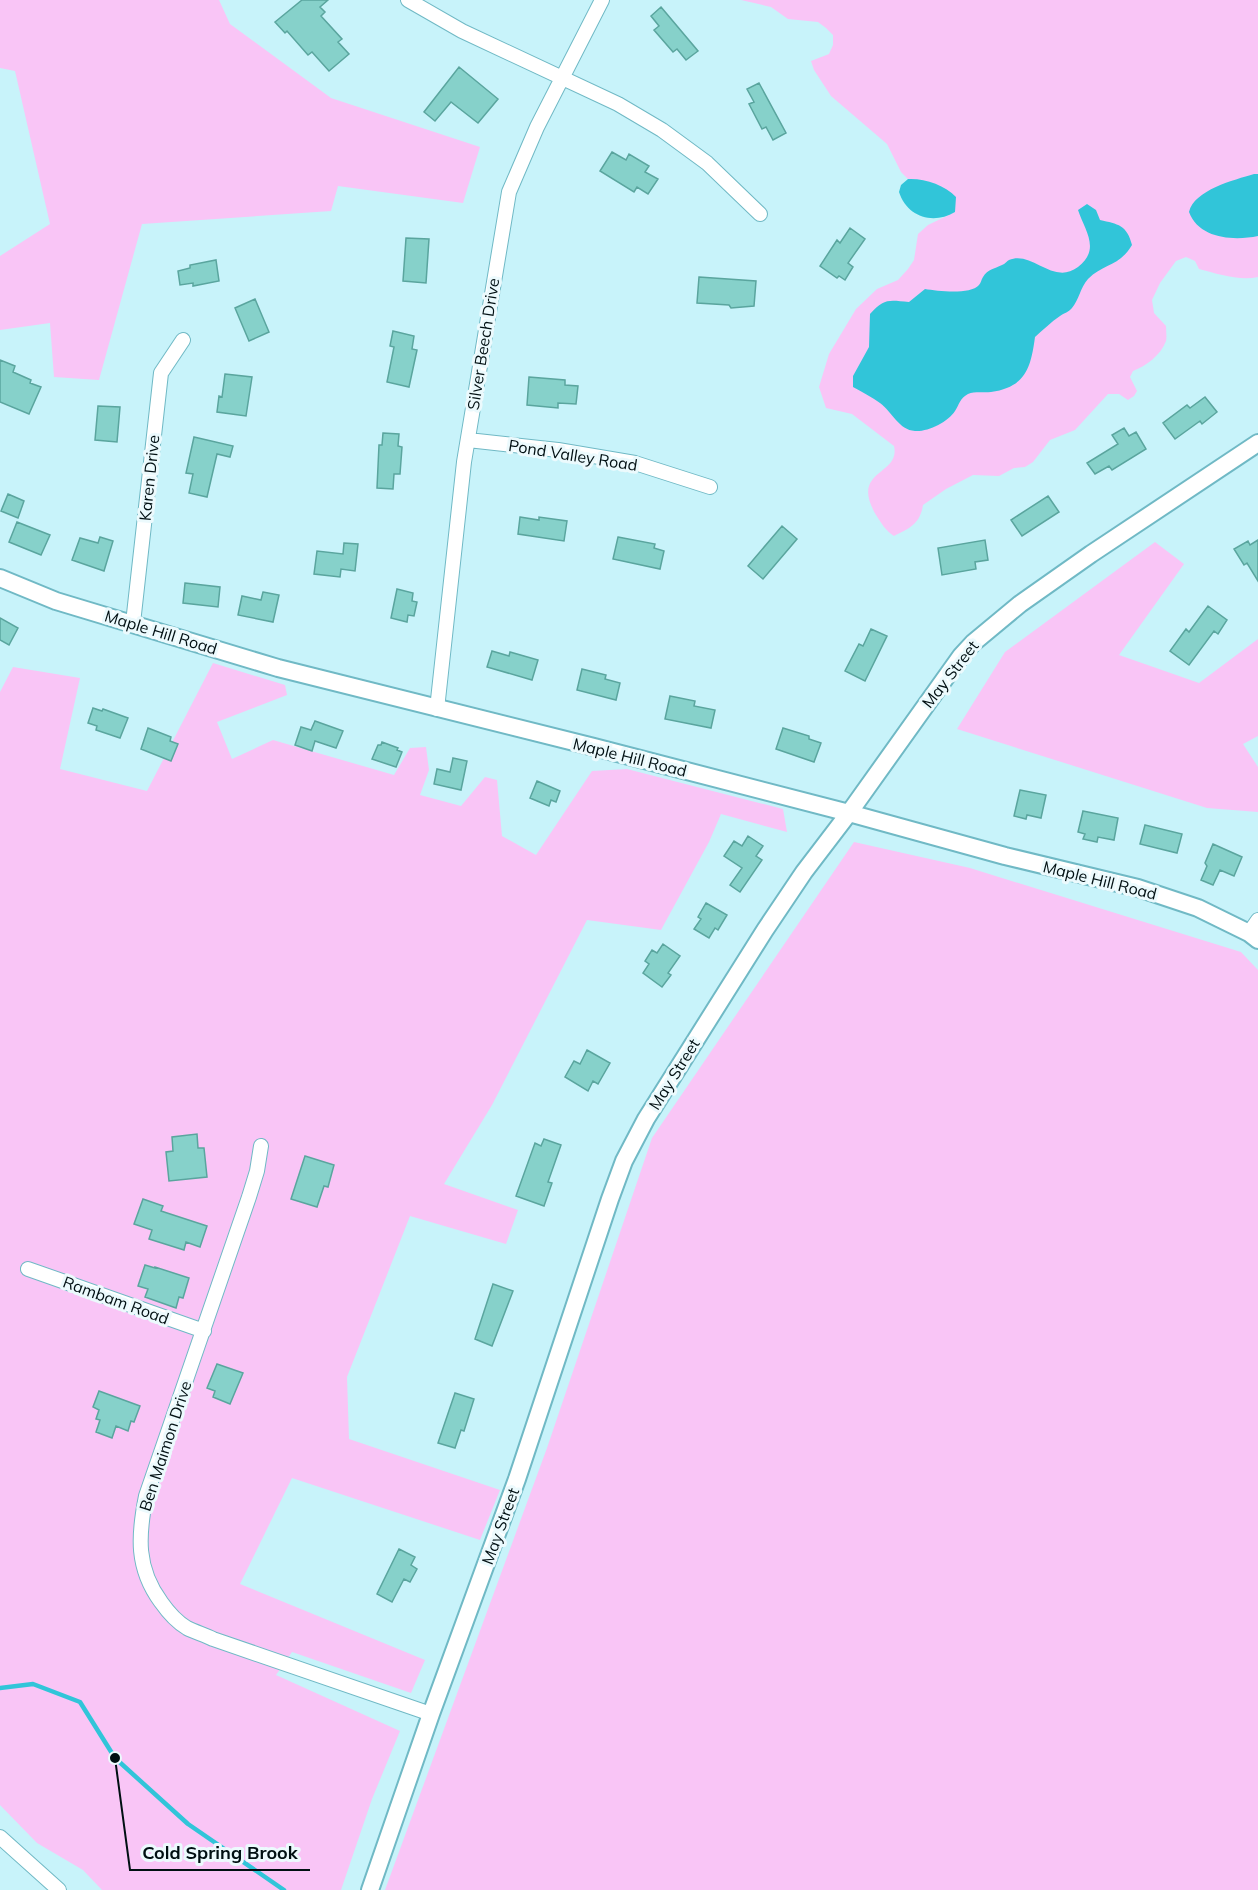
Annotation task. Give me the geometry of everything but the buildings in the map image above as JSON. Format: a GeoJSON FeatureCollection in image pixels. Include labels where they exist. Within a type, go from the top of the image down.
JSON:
{"type":"FeatureCollection","features":[{"type":"Feature","properties":{"kind":"street"},"geometry":{"type":"LineString","coordinates":[[408,0],[462,31],[618,104],[662,130],[707,163],[760,214]]}},
{"type":"Feature","properties":{"kind":"street","name":"Silver Beech Drive"},"geometry":{"type":"LineString","coordinates":[[436,709],[468,440],[509,192],[537,127],[602,0]]}},
{"type":"Feature","properties":{"kind":"street","name":"Karen Drive"},"geometry":{"type":"LineString","coordinates":[[133,623],[161,373],[183,340]]}},
{"type":"Feature","properties":{"kind":"street","name":"Pond Valley Road"},"geometry":{"type":"LineString","coordinates":[[468,440],[558,450],[635,463],[710,487]]}},
{"type":"Feature","properties":{"kind":"street","name":"May Street"},"geometry":{"type":"LineString","coordinates":[[370,1890],[431,1714],[518,1479],[610,1199],[624,1161],[652,1109],[804,872],[849,813],[950,670],[973,643],[1020,604],[1090,554],[1258,444]]}},
{"type":"Feature","properties":{"kind":"street","name":"Maple Hill Road"},"geometry":{"type":"LineString","coordinates":[[0,578],[56,601],[278,668],[594,747],[1005,856],[1138,888],[1198,908],[1255,931]]}},
{"type":"Feature","properties":{"kind":"street","name":"Ben Maimon Drive"},"geometry":{"type":"LineString","coordinates":[[261,1146],[257,1171],[146,1497],[141,1521],[142,1562],[148,1582],[170,1614],[187,1628],[431,1714]]}},
{"type":"Feature","properties":{"kind":"street","name":"Rambam Road"},"geometry":{"type":"LineString","coordinates":[[28,1269],[204,1331]]}},
{"type":"Feature","properties":{"kind":"street"},"geometry":{"type":"LineString","coordinates":[[0,1837],[59,1890]]}},
{"type":"Feature","properties":{"kind":"shaded area"},"geometry":{"type":"Polygon","coordinates":[[[0,0],[219,0],[230,24],[331,98],[480,147],[463,203],[338,186],[331,211],[142,224],[99,380],[54,377],[50,323],[0,330],[0,256],[50,224],[15,71],[0,68],[0,0]]]}},
{"type":"Feature","properties":{"kind":"shaded area"},"geometry":{"type":"Polygon","coordinates":[[[741,0],[1258,0],[1258,277],[1236,278],[1199,269],[1195,261],[1186,257],[1176,261],[1160,283],[1152,300],[1154,313],[1166,326],[1166,341],[1161,351],[1133,371],[1130,377],[1137,391],[1134,396],[1128,400],[1119,394],[1108,394],[1075,430],[1050,440],[1033,462],[999,476],[973,475],[946,489],[923,505],[913,525],[894,536],[876,515],[869,500],[868,489],[872,481],[890,463],[894,456],[894,446],[852,414],[826,408],[819,387],[829,354],[856,309],[877,289],[898,280],[908,269],[914,260],[918,234],[928,225],[955,212],[938,185],[908,179],[901,172],[887,144],[831,96],[814,70],[811,61],[829,54],[833,45],[833,35],[826,28],[818,22],[788,19],[771,7],[741,0]]]}},
{"type":"Feature","properties":{"kind":"shaded area"},"geometry":{"type":"Polygon","coordinates":[[[1155,542],[1184,564],[1119,655],[1199,683],[1258,639],[1258,736],[1243,744],[1258,767],[1258,812],[1207,808],[957,729],[1005,652],[1155,542]]]}},
{"type":"Feature","properties":{"kind":"shaded area"},"geometry":{"type":"Polygon","coordinates":[[[213,663],[285,685],[287,695],[217,722],[232,759],[273,740],[394,775],[410,748],[426,747],[429,770],[420,795],[461,806],[485,777],[497,780],[502,836],[536,855],[592,771],[627,769],[783,809],[787,832],[721,814],[709,842],[661,930],[587,920],[492,1105],[444,1184],[518,1210],[506,1244],[410,1216],[347,1377],[349,1439],[500,1490],[480,1540],[292,1478],[240,1584],[425,1660],[411,1693],[292,1652],[276,1675],[400,1731],[372,1799],[341,1890],[102,1890],[83,1870],[37,1843],[0,1805],[0,692],[13,667],[80,678],[60,769],[147,791],[213,663]]]}},
{"type":"Feature","properties":{"kind":"shaded area"},"geometry":{"type":"Polygon","coordinates":[[[854,842],[970,868],[1241,952],[1258,970],[1258,1890],[385,1890],[547,1448],[652,1138],[854,842]]]}},
{"type":"Feature","properties":{"kind":"water"},"geometry":{"type":"Polygon","coordinates":[[[1258,174],[1258,236],[1228,238],[1218,236],[1201,228],[1194,221],[1189,212],[1192,204],[1198,198],[1216,187],[1258,174]]]}},
{"type":"Feature","properties":{"kind":"water"},"geometry":{"type":"Polygon","coordinates":[[[908,179],[927,181],[946,189],[956,197],[955,212],[938,218],[914,213],[903,201],[899,192],[901,185],[908,179]]]}},
{"type":"Feature","properties":{"kind":"water"},"geometry":{"type":"Polygon","coordinates":[[[1087,204],[1096,210],[1100,220],[1121,226],[1132,245],[1117,261],[1088,279],[1071,309],[1035,337],[1029,366],[1025,374],[1012,386],[991,392],[968,394],[948,419],[932,428],[920,431],[904,427],[880,403],[853,387],[853,376],[869,347],[870,314],[879,305],[892,301],[909,302],[925,289],[954,292],[975,288],[989,271],[1009,260],[1018,258],[1060,273],[1069,272],[1078,267],[1089,253],[1089,240],[1078,210],[1087,204]]]}},
{"type":"Feature","properties":{"kind":"waterway"},"geometry":{"type":"LineString","coordinates":[[0,1688],[33,1684],[80,1702],[115,1758],[188,1824],[284,1890]]}},
{"type":"Feature","properties":{"kind":"place","name":"Cold Spring Brook"},"geometry":{"type":"Point","coordinates":[115,1758]}}]}
